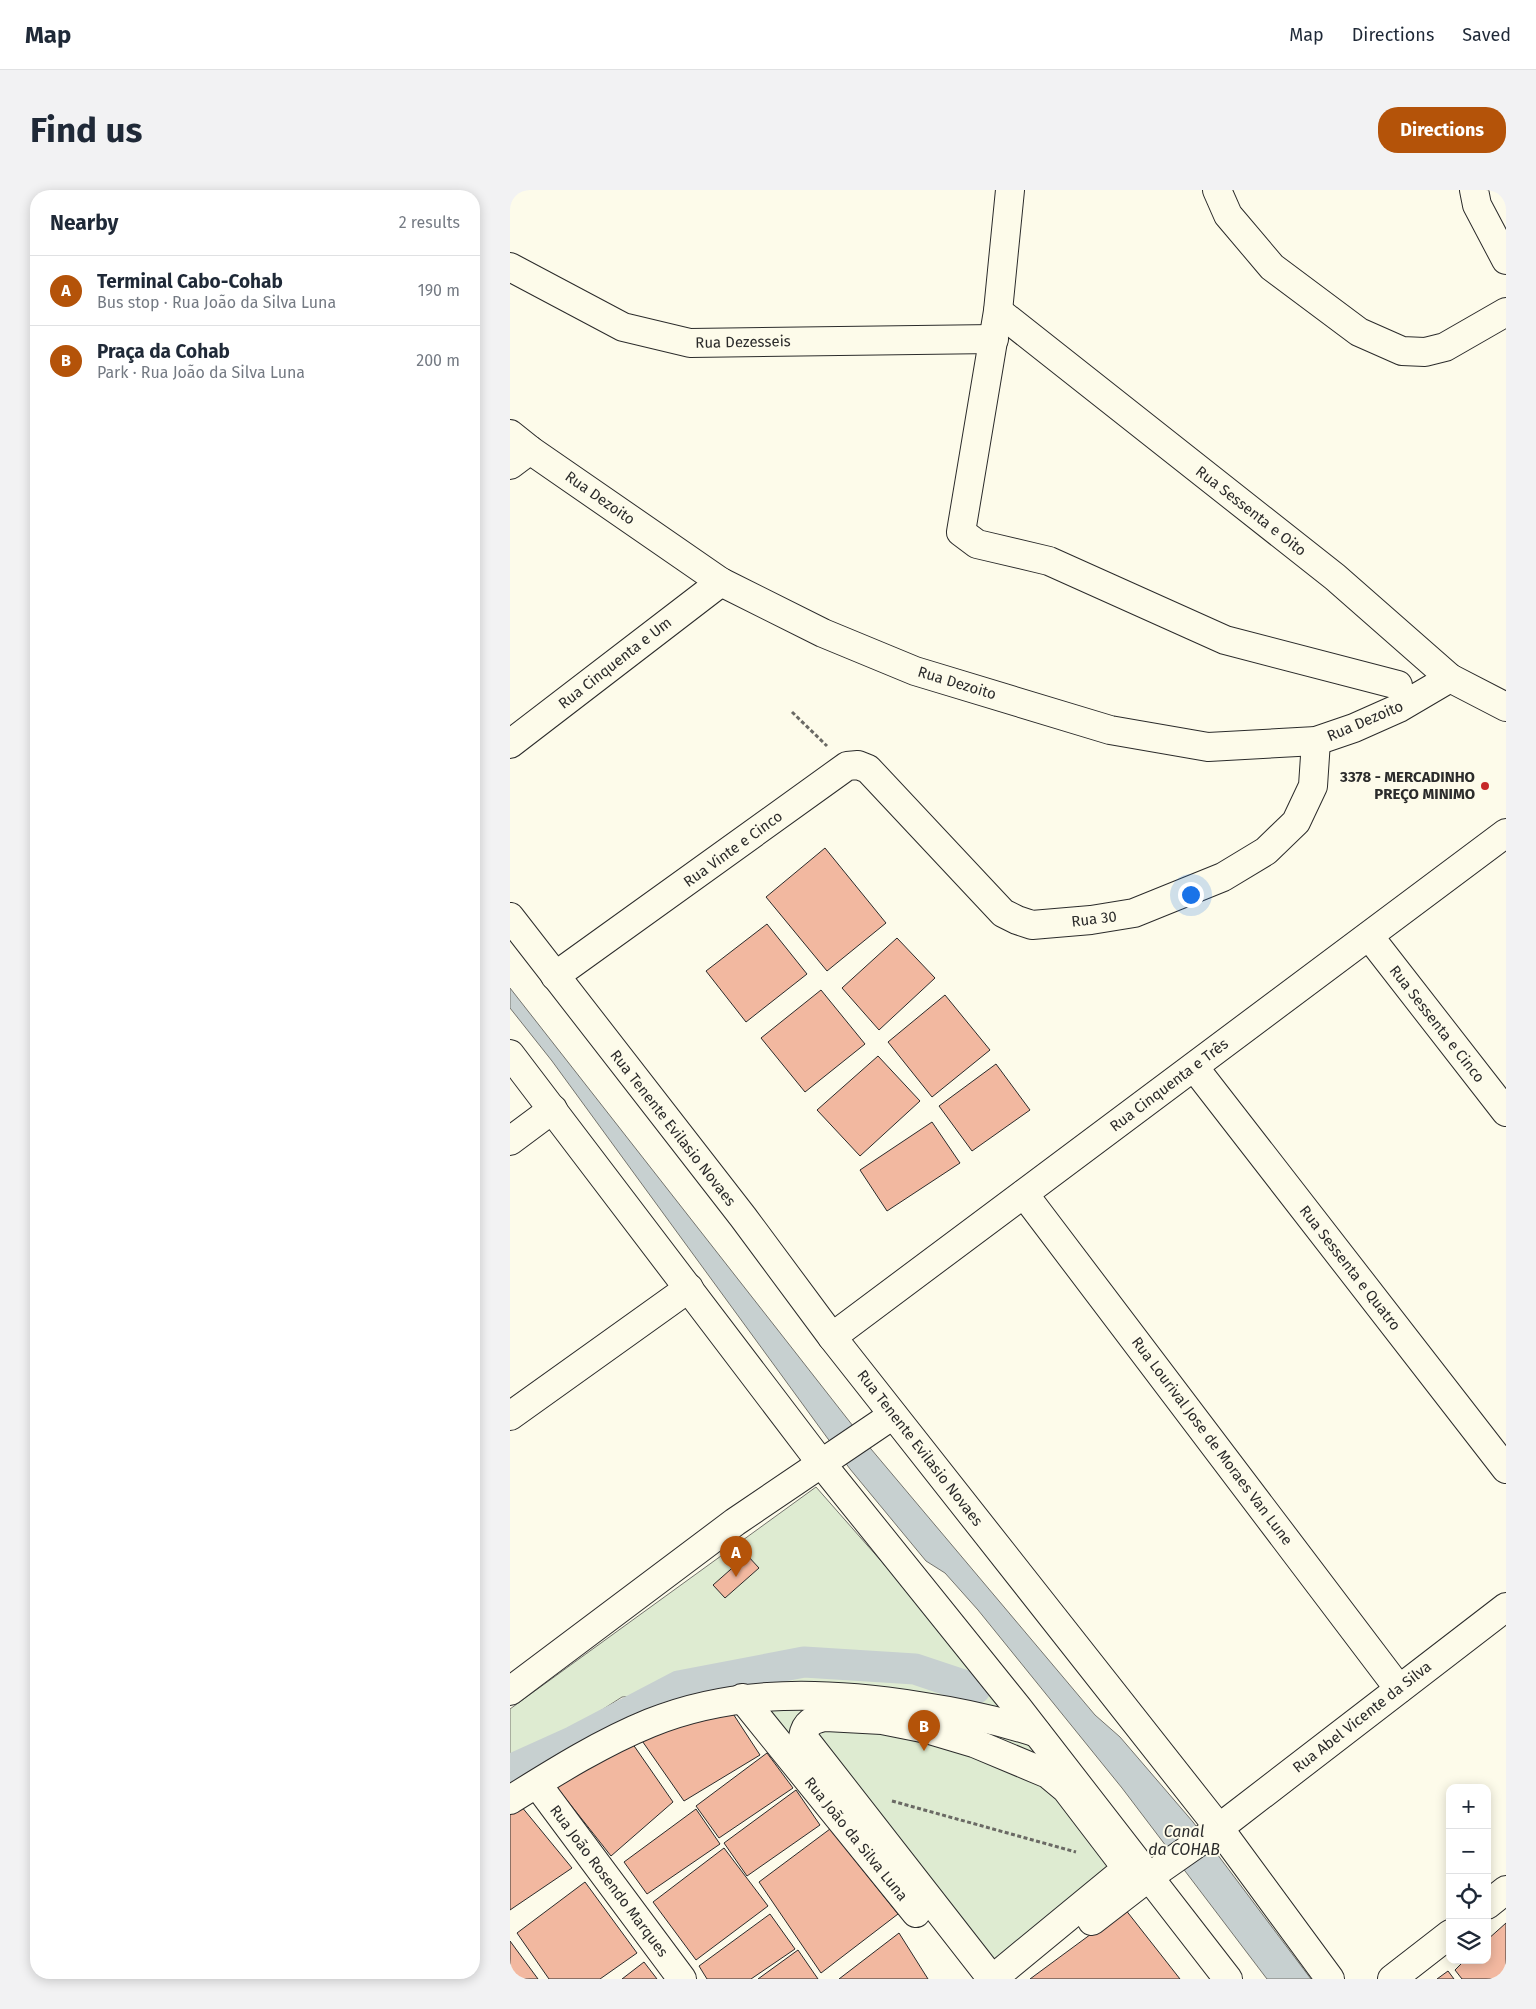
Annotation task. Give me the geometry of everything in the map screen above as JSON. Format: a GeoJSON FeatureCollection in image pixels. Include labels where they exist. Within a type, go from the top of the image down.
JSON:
{"type":"FeatureCollection","features":[{"type":"Feature","properties":{"kind":"street"},"geometry":{"type":"LineString","coordinates":[[1010,190],[998,311],[961,532],[977,544],[1049,561],[1225,640],[1398,685]]}},
{"type":"Feature","properties":{"kind":"street"},"geometry":{"type":"LineString","coordinates":[[1217,190],[1228,214],[1272,267],[1359,332],[1402,351],[1425,352],[1445,347],[1506,312]]}},
{"type":"Feature","properties":{"kind":"street"},"geometry":{"type":"LineString","coordinates":[[1474,190],[1478,206],[1506,260]]}},
{"type":"Feature","properties":{"kind":"street","name":"Rua Dezesseis"},"geometry":{"type":"LineString","coordinates":[[510,267],[624,327],[690,343],[994,338]]}},
{"type":"Feature","properties":{"kind":"street","name":"Rua Sessenta e Oito"},"geometry":{"type":"LineString","coordinates":[[998,311],[1335,577],[1450,678],[1506,707]]}},
{"type":"Feature","properties":{"kind":"street","name":"Rua Dezoito"},"geometry":{"type":"LineString","coordinates":[[517,449],[721,582],[823,633],[915,671],[1110,730],[1208,747],[1316,741],[1354,728],[1399,708],[1450,678]]}},
{"type":"Feature","properties":{"kind":"street","name":"Rua Cinquenta e Um"},"geometry":{"type":"LineString","coordinates":[[510,744],[721,582]]}},
{"type":"Feature","properties":{"kind":"street","name":"Rua 30"},"geometry":{"type":"LineString","coordinates":[[848,766],[858,765],[868,769],[1003,913],[1032,925],[1091,920],[1134,913],[1222,877],[1266,851],[1296,822],[1308,800],[1313,786],[1316,741]]}},
{"type":"Feature","properties":{"kind":"street","name":"Rua Vinte e Cinco"},"geometry":{"type":"LineString","coordinates":[[555,976],[848,766]]}},
{"type":"Feature","properties":{"kind":"street","name":"Rua Cinquenta e Três"},"geometry":{"type":"LineString","coordinates":[[832,1337],[1506,833]]}},
{"type":"Feature","properties":{"kind":"street","name":"Rua Tenente Evilasio Novaes"},"geometry":{"type":"LineString","coordinates":[[510,917],[1213,1832],[1330,1979]]}},
{"type":"Feature","properties":{"kind":"street","name":"Rua Sessenta e Cinco"},"geometry":{"type":"LineString","coordinates":[[1369,936],[1506,1112]]}},
{"type":"Feature","properties":{"kind":"street"},"geometry":{"type":"LineString","coordinates":[[510,1054],[689,1288],[828,1459],[1228,1979]]}},
{"type":"Feature","properties":{"kind":"street","name":"Rua Sessenta e Quatro"},"geometry":{"type":"LineString","coordinates":[[1194,1067],[1506,1469]]}},
{"type":"Feature","properties":{"kind":"street"},"geometry":{"type":"LineString","coordinates":[[510,1141],[553,1109]]}},
{"type":"Feature","properties":{"kind":"street","name":"Rua Lourival Jose de Moraes Van Lune"},"geometry":{"type":"LineString","coordinates":[[1024,1194],[1400,1689]]}},
{"type":"Feature","properties":{"kind":"street"},"geometry":{"type":"LineString","coordinates":[[510,1416],[689,1288]]}},
{"type":"Feature","properties":{"kind":"street"},"geometry":{"type":"LineString","coordinates":[[510,1691],[735,1522],[893,1415]]}},
{"type":"Feature","properties":{"kind":"street","name":"Rua Abel Vicente da Silva"},"geometry":{"type":"LineString","coordinates":[[1015,1979],[1149,1877],[1213,1832],[1506,1607]]}},
{"type":"Feature","properties":{"kind":"street"},"geometry":{"type":"LineString","coordinates":[[510,1800],[608,1742],[650,1723],[692,1708],[742,1698],[823,1695],[890,1701],[970,1714],[1037,1733]]}},
{"type":"Feature","properties":{"kind":"street","name":"Rua João da Silva Luna"},"geometry":{"type":"LineString","coordinates":[[742,1698],[970,1979]]}},
{"type":"Feature","properties":{"kind":"street"},"geometry":{"type":"LineString","coordinates":[[826,1717],[882,1720],[927,1729],[974,1743],[1036,1768],[1056,1780],[1066,1789],[1123,1864],[1120,1874],[1001,1972],[993,1975],[988,1974],[804,1737],[804,1731],[814,1719],[826,1717]]}},
{"type":"Feature","properties":{"kind":"street","name":"Rua João Rosendo Marques"},"geometry":{"type":"LineString","coordinates":[[537,1784],[682,1979]]}},
{"type":"Feature","properties":{"kind":"street"},"geometry":{"type":"LineString","coordinates":[[1491,1902],[1506,1890]]}},
{"type":"Feature","properties":{"kind":"street"},"geometry":{"type":"LineString","coordinates":[[1392,1979],[1446,1937]]}},
{"type":"Feature","properties":{"kind":"path"},"geometry":{"type":"LineString","coordinates":[[792,712],[848,766]]}},
{"type":"Feature","properties":{"kind":"path"},"geometry":{"type":"LineString","coordinates":[[890,1801],[1123,1864]]}},
{"type":"Feature","properties":{"kind":"green space"},"geometry":{"type":"Polygon","coordinates":[[[816,1487],[1014,1712],[1135,1863],[1003,1979],[748,1687],[622,1697],[510,1769],[510,1709],[816,1487]]]}},
{"type":"Feature","properties":{"kind":"water","name":"Canal da COHAB"},"geometry":{"type":"Polygon","coordinates":[[[510,988],[871,1449],[1095,1715],[1120,1737],[1193,1822],[1311,1979],[1267,1979],[1122,1788],[978,1610],[945,1573],[926,1561],[850,1469],[552,1061],[510,1008],[510,988]]]}},
{"type":"Feature","properties":{"kind":"building"},"geometry":{"type":"Polygon","coordinates":[[[825,848],[886,923],[827,971],[766,897],[825,848]]]}},
{"type":"Feature","properties":{"kind":"building"},"geometry":{"type":"Polygon","coordinates":[[[767,924],[807,974],[746,1022],[706,971],[767,924]]]}},
{"type":"Feature","properties":{"kind":"building"},"geometry":{"type":"Polygon","coordinates":[[[897,938],[935,978],[879,1030],[842,988],[897,938]]]}},
{"type":"Feature","properties":{"kind":"building"},"geometry":{"type":"Polygon","coordinates":[[[821,990],[865,1044],[805,1092],[761,1038],[821,990]]]}},
{"type":"Feature","properties":{"kind":"building"},"geometry":{"type":"Polygon","coordinates":[[[945,995],[990,1050],[932,1097],[888,1042],[945,995]]]}},
{"type":"Feature","properties":{"kind":"building"},"geometry":{"type":"Polygon","coordinates":[[[878,1056],[920,1101],[860,1156],[817,1110],[878,1056]]]}},
{"type":"Feature","properties":{"kind":"building"},"geometry":{"type":"Polygon","coordinates":[[[996,1064],[1030,1110],[972,1151],[939,1106],[996,1064]]]}},
{"type":"Feature","properties":{"kind":"building"},"geometry":{"type":"Polygon","coordinates":[[[932,1122],[960,1163],[887,1211],[860,1170],[932,1122]]]}},
{"type":"Feature","properties":{"kind":"building"},"geometry":{"type":"Polygon","coordinates":[[[747,1555],[759,1568],[725,1598],[713,1585],[747,1555]]]}},
{"type":"Feature","properties":{"kind":"building"},"geometry":{"type":"Polygon","coordinates":[[[726,1703],[760,1755],[684,1801],[638,1735],[726,1703]]]}},
{"type":"Feature","properties":{"kind":"building"},"geometry":{"type":"Polygon","coordinates":[[[630,1740],[673,1802],[611,1856],[551,1780],[630,1740]]]}},
{"type":"Feature","properties":{"kind":"building"},"geometry":{"type":"Polygon","coordinates":[[[767,1753],[793,1788],[719,1838],[696,1806],[767,1753]]]}},
{"type":"Feature","properties":{"kind":"building"},"geometry":{"type":"Polygon","coordinates":[[[796,1790],[820,1825],[747,1876],[724,1843],[796,1790]]]}},
{"type":"Feature","properties":{"kind":"building"},"geometry":{"type":"Polygon","coordinates":[[[521,1806],[572,1868],[510,1910],[510,1813],[521,1806]]]}},
{"type":"Feature","properties":{"kind":"building"},"geometry":{"type":"Polygon","coordinates":[[[696,1809],[720,1844],[647,1894],[624,1862],[696,1809]]]}},
{"type":"Feature","properties":{"kind":"building"},"geometry":{"type":"Polygon","coordinates":[[[830,1829],[898,1914],[821,1973],[759,1882],[830,1829]]]}},
{"type":"Feature","properties":{"kind":"building"},"geometry":{"type":"Polygon","coordinates":[[[724,1848],[768,1906],[696,1960],[653,1902],[724,1848]]]}},
{"type":"Feature","properties":{"kind":"building"},"geometry":{"type":"Polygon","coordinates":[[[585,1882],[637,1953],[600,1979],[549,1979],[517,1933],[585,1882]]]}},
{"type":"Feature","properties":{"kind":"building"},"geometry":{"type":"Polygon","coordinates":[[[1125,1909],[1180,1979],[1030,1979],[1125,1909]]]}},
{"type":"Feature","properties":{"kind":"building"},"geometry":{"type":"Polygon","coordinates":[[[770,1914],[795,1949],[751,1979],[707,1979],[699,1966],[770,1914]]]}},
{"type":"Feature","properties":{"kind":"building"},"geometry":{"type":"Polygon","coordinates":[[[1506,1923],[1506,1979],[1462,1979],[1455,1970],[1461,1964],[1491,1964],[1491,1936],[1506,1923]]]}},
{"type":"Feature","properties":{"kind":"building"},"geometry":{"type":"Polygon","coordinates":[[[899,1933],[928,1979],[839,1979],[899,1933]]]}},
{"type":"Feature","properties":{"kind":"building"},"geometry":{"type":"Polygon","coordinates":[[[510,1941],[538,1979],[510,1979],[510,1941]]]}},
{"type":"Feature","properties":{"kind":"building"},"geometry":{"type":"Polygon","coordinates":[[[798,1950],[818,1979],[758,1979],[798,1950]]]}},
{"type":"Feature","properties":{"kind":"building"},"geometry":{"type":"Polygon","coordinates":[[[644,1962],[657,1979],[622,1979],[644,1962]]]}},
{"type":"Feature","properties":{"kind":"building"},"geometry":{"type":"Polygon","coordinates":[[[1448,1971],[1454,1979],[1437,1979],[1448,1971]]]}},
{"type":"Feature","properties":{"kind":"waterway"},"geometry":{"type":"LineString","coordinates":[[510,1770],[574,1741],[679,1686],[804,1662],[915,1669],[975,1689]]}},
{"type":"Feature","properties":{"kind":"place","name":"3378 - MERCADINHO PREÇO MINIMO"},"geometry":{"type":"Point","coordinates":[1485,786]}},
{"type":"Feature","properties":{"kind":"place","name":"Terminal Cabo-Cohab"},"geometry":{"type":"Point","coordinates":[736,1577]}},
{"type":"Feature","properties":{"kind":"place","name":"Praça da Cohab"},"geometry":{"type":"Point","coordinates":[924,1751]}}]}
